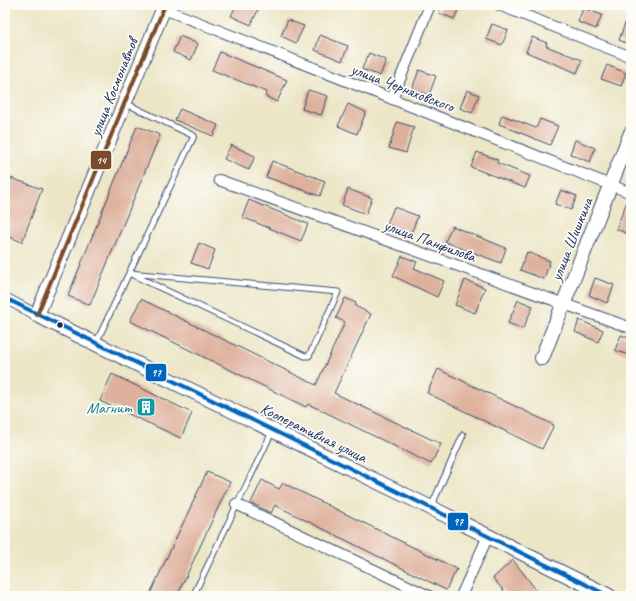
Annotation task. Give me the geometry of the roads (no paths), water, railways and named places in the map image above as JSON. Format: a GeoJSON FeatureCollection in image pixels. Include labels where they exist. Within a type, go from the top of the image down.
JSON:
{"type":"FeatureCollection","features":[{"type":"Feature","properties":{"kind":"street"},"geometry":{"type":"LineString","coordinates":[[392,99],[430,5]]}},
{"type":"Feature","properties":{"kind":"street"},"geometry":{"type":"LineString","coordinates":[[499,5],[631,57]]}},
{"type":"Feature","properties":{"kind":"street","name":"улица Черняховского"},"geometry":{"type":"LineString","coordinates":[[165,7],[392,99],[631,193]]}},
{"type":"Feature","properties":{"kind":"street","name":"улица Космонавтов"},"geometry":{"type":"LineString","coordinates":[[37,315],[165,7]]}},
{"type":"Feature","properties":{"kind":"street","name":"улица Шишкина"},"geometry":{"type":"LineString","coordinates":[[542,358],[631,133]]}},
{"type":"Feature","properties":{"kind":"street","name":"улица Панфилова"},"geometry":{"type":"LineString","coordinates":[[219,180],[631,328]]}},
{"type":"Feature","properties":{"kind":"street","name":"Кооперативная улица"},"geometry":{"type":"LineString","coordinates":[[5,298],[609,596]]}},
{"type":"Feature","properties":{"kind":"street"},"geometry":{"type":"LineString","coordinates":[[236,504],[429,596]]}},
{"type":"Feature","properties":{"kind":"street"},"geometry":{"type":"LineString","coordinates":[[461,596],[488,536]]}},
{"type":"Feature","properties":{"kind":"lane"},"geometry":{"type":"LineString","coordinates":[[96,344],[194,136],[125,103]]}},
{"type":"Feature","properties":{"kind":"lane"},"geometry":{"type":"LineString","coordinates":[[129,273],[338,292],[309,356],[305,356],[129,273]]}},
{"type":"Feature","properties":{"kind":"lane"},"geometry":{"type":"LineString","coordinates":[[193,596],[236,504],[273,431]]}},
{"type":"Feature","properties":{"kind":"lane"},"geometry":{"type":"LineString","coordinates":[[431,507],[463,435]]}},
{"type":"Feature","properties":{"kind":"place","name":"Магнит"},"geometry":{"type":"Point","coordinates":[146,407]}}]}
